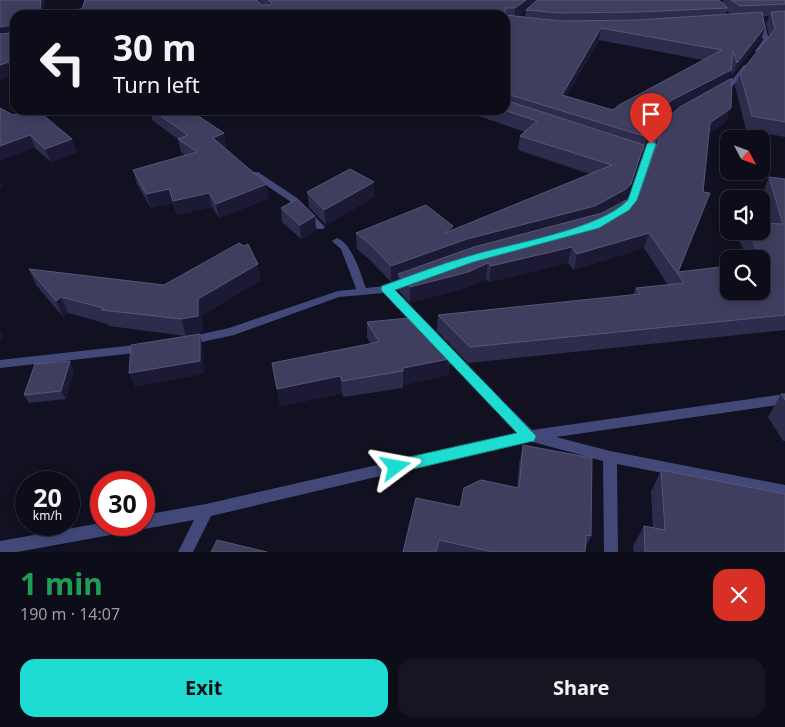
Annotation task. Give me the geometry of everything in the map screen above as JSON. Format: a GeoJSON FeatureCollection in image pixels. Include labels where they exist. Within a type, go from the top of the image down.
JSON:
{"type":"FeatureCollection","features":[{"type":"Feature","properties":{"kind":"street"},"geometry":{"type":"LineString","coordinates":[[713,94],[730,86],[766,40],[761,21]]}},
{"type":"Feature","properties":{"kind":"street"},"geometry":{"type":"LineString","coordinates":[[618,212],[626,208],[632,200],[641,156],[657,131],[680,112]]}},
{"type":"Feature","properties":{"kind":"street"},"geometry":{"type":"LineString","coordinates":[[255,174],[294,200],[320,226]]}},
{"type":"Feature","properties":{"kind":"street"},"geometry":{"type":"LineString","coordinates":[[337,241],[345,248],[362,291]]}},
{"type":"Feature","properties":{"kind":"street"},"geometry":{"type":"LineString","coordinates":[[178,343],[230,332],[338,294],[386,289],[423,276]]}},
{"type":"Feature","properties":{"kind":"street"},"geometry":{"type":"LineString","coordinates":[[386,289],[529,436],[610,457],[785,491]]}},
{"type":"Feature","properties":{"kind":"street"},"geometry":{"type":"LineString","coordinates":[[0,364],[151,348]]}},
{"type":"Feature","properties":{"kind":"street"},"geometry":{"type":"LineString","coordinates":[[155,520],[206,511],[529,436],[785,399]]}},
{"type":"Feature","properties":{"kind":"street"},"geometry":{"type":"LineString","coordinates":[[610,457],[611,552]]}},
{"type":"Feature","properties":{"kind":"street"},"geometry":{"type":"LineString","coordinates":[[185,552],[206,511]]}},
{"type":"Feature","properties":{"kind":"street"},"geometry":{"type":"LineString","coordinates":[[0,548],[90,532]]}},
{"type":"Feature","properties":{"kind":"building"},"geometry":{"type":"Polygon","coordinates":[[[0,0],[41,0],[40,10],[10,10],[10,25],[0,27],[0,0]]]}},
{"type":"Feature","properties":{"kind":"building"},"geometry":{"type":"Polygon","coordinates":[[[85,0],[257,0],[262,5],[270,5],[272,3],[268,0],[526,0],[515,8],[505,8],[505,10],[72,10],[82,9],[85,0]]]}},
{"type":"Feature","properties":{"kind":"building"},"geometry":{"type":"Polygon","coordinates":[[[537,0],[719,0],[728,8],[560,13],[526,10],[537,0]]]}},
{"type":"Feature","properties":{"kind":"building"},"geometry":{"type":"Polygon","coordinates":[[[731,0],[785,0],[785,4],[740,6],[731,0]]]}},
{"type":"Feature","properties":{"kind":"building"},"geometry":{"type":"Polygon","coordinates":[[[785,11],[785,122],[752,116],[740,73],[775,29],[771,12],[785,11]]]}},
{"type":"Feature","properties":{"kind":"building"},"geometry":{"type":"Polygon","coordinates":[[[762,12],[765,27],[737,63],[733,51],[731,70],[672,100],[657,114],[647,137],[510,95],[510,15],[560,21],[637,20],[762,12]],[[601,28],[562,95],[613,110],[722,50],[601,28]]]}},
{"type":"Feature","properties":{"kind":"building"},"geometry":{"type":"Polygon","coordinates":[[[10,33],[10,62],[0,65],[0,34],[10,33]]]}},
{"type":"Feature","properties":{"kind":"building"},"geometry":{"type":"Polygon","coordinates":[[[732,78],[731,108],[710,123],[703,192],[710,193],[678,272],[720,267],[720,300],[770,300],[770,250],[756,250],[753,240],[770,240],[770,223],[783,224],[770,177],[785,179],[785,315],[470,347],[438,315],[640,294],[636,288],[684,283],[649,233],[577,254],[572,247],[491,266],[488,263],[468,272],[410,287],[398,274],[474,247],[602,213],[634,196],[642,186],[666,119],[680,107],[732,78]]]}},
{"type":"Feature","properties":{"kind":"building"},"geometry":{"type":"Polygon","coordinates":[[[510,102],[644,145],[631,184],[626,189],[595,206],[467,239],[391,266],[371,245],[356,233],[426,205],[453,226],[445,233],[612,165],[520,136],[537,121],[510,112],[510,102]]]}},
{"type":"Feature","properties":{"kind":"building"},"geometry":{"type":"Polygon","coordinates":[[[0,108],[10,115],[43,115],[72,139],[45,149],[30,135],[0,146],[0,108]]]}},
{"type":"Feature","properties":{"kind":"building"},"geometry":{"type":"Polygon","coordinates":[[[159,115],[197,115],[224,133],[213,138],[267,184],[216,204],[209,193],[173,201],[169,189],[146,194],[133,170],[197,152],[178,139],[188,135],[159,115]]]}},
{"type":"Feature","properties":{"kind":"building"},"geometry":{"type":"Polygon","coordinates":[[[350,169],[374,182],[324,210],[307,192],[350,169]]]}},
{"type":"Feature","properties":{"kind":"building"},"geometry":{"type":"Polygon","coordinates":[[[297,199],[315,216],[300,225],[281,208],[297,199]]]}},
{"type":"Feature","properties":{"kind":"building"},"geometry":{"type":"Polygon","coordinates":[[[239,243],[244,246],[248,244],[258,264],[198,299],[198,316],[181,319],[102,310],[103,308],[61,297],[56,301],[29,269],[164,285],[239,243]]]}},
{"type":"Feature","properties":{"kind":"building"},"geometry":{"type":"Polygon","coordinates":[[[420,317],[452,349],[442,350],[449,359],[403,368],[403,371],[342,381],[340,376],[277,389],[272,363],[379,342],[367,322],[420,317]]]}},
{"type":"Feature","properties":{"kind":"building"},"geometry":{"type":"Polygon","coordinates":[[[200,334],[200,361],[129,373],[131,345],[200,334]]]}},
{"type":"Feature","properties":{"kind":"building"},"geometry":{"type":"Polygon","coordinates":[[[70,361],[61,391],[24,395],[35,364],[70,361]]]}},
{"type":"Feature","properties":{"kind":"building"},"geometry":{"type":"Polygon","coordinates":[[[523,445],[592,458],[591,536],[586,535],[585,552],[493,552],[439,540],[436,552],[403,552],[416,498],[460,507],[464,488],[481,480],[519,488],[523,445]]]}},
{"type":"Feature","properties":{"kind":"building"},"geometry":{"type":"Polygon","coordinates":[[[661,470],[785,494],[785,552],[645,552],[644,526],[665,530],[661,470]]]}},
{"type":"Feature","properties":{"kind":"building"},"geometry":{"type":"Polygon","coordinates":[[[217,540],[267,552],[211,552],[217,540]]]}},
{"type":"Feature","properties":{"kind":"route"},"geometry":{"type":"LineString","coordinates":[[396,467],[529,436],[386,289],[469,259],[595,225],[626,208],[632,200],[651,144]]}}]}
